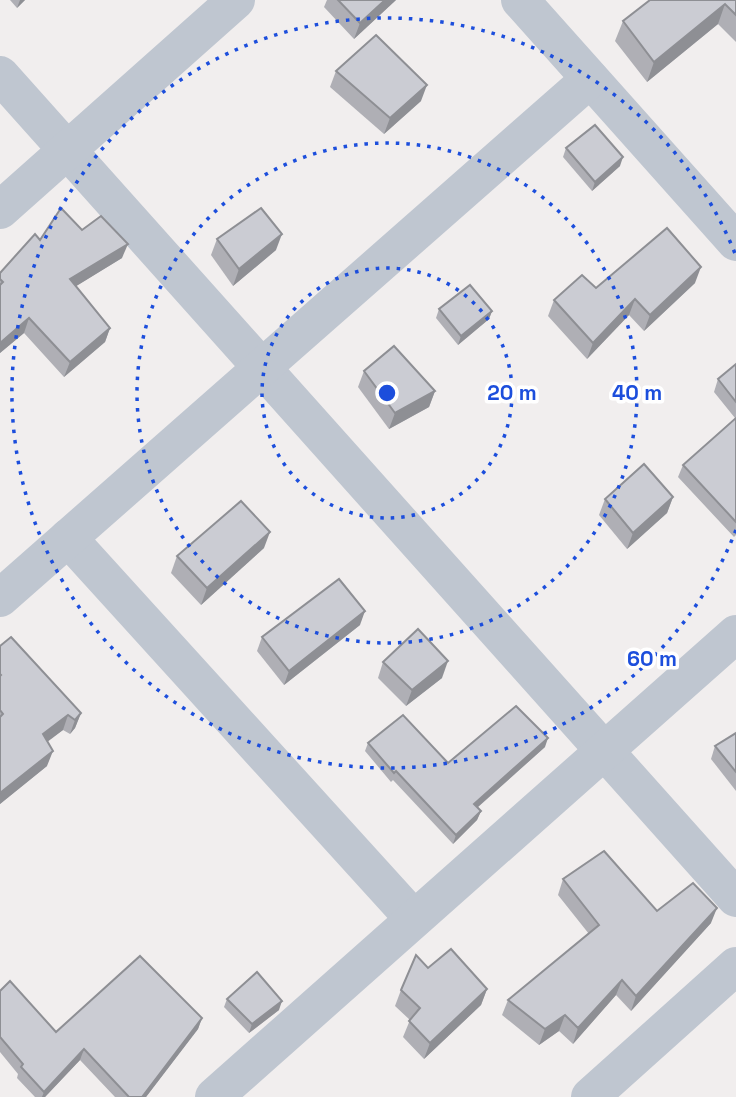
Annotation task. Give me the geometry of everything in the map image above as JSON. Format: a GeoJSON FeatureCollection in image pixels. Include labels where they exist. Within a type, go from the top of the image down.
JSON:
{"type":"FeatureCollection","features":[{"type":"Feature","properties":{"kind":"street"},"geometry":{"type":"LineString","coordinates":[[0,210],[236,0]]}},
{"type":"Feature","properties":{"kind":"street"},"geometry":{"type":"LineString","coordinates":[[520,0],[736,243]]}},
{"type":"Feature","properties":{"kind":"street"},"geometry":{"type":"LineString","coordinates":[[0,75],[736,898]]}},
{"type":"Feature","properties":{"kind":"street"},"geometry":{"type":"LineString","coordinates":[[0,598],[590,79]]}},
{"type":"Feature","properties":{"kind":"street"},"geometry":{"type":"LineString","coordinates":[[68,538],[414,919]]}},
{"type":"Feature","properties":{"kind":"street"},"geometry":{"type":"LineString","coordinates":[[214,1097],[736,634]]}},
{"type":"Feature","properties":{"kind":"street"},"geometry":{"type":"LineString","coordinates":[[590,1097],[736,966]]}},
{"type":"Feature","properties":{"kind":"building"},"geometry":{"type":"Polygon","coordinates":[[[338,0],[385,0],[360,23],[338,0]]]}},
{"type":"Feature","properties":{"kind":"building"},"geometry":{"type":"Polygon","coordinates":[[[650,0],[736,0],[736,15],[725,4],[654,62],[623,21],[650,0]]]}},
{"type":"Feature","properties":{"kind":"building"},"geometry":{"type":"Polygon","coordinates":[[[376,35],[427,85],[390,118],[336,71],[376,35]]]}},
{"type":"Feature","properties":{"kind":"building"},"geometry":{"type":"Polygon","coordinates":[[[595,125],[623,157],[595,182],[566,148],[595,125]]]}},
{"type":"Feature","properties":{"kind":"building"},"geometry":{"type":"Polygon","coordinates":[[[61,208],[82,230],[101,216],[128,244],[70,279],[110,328],[70,362],[29,318],[0,343],[0,285],[3,282],[0,273],[35,234],[40,240],[61,208]]]}},
{"type":"Feature","properties":{"kind":"building"},"geometry":{"type":"Polygon","coordinates":[[[261,208],[282,234],[239,269],[217,239],[261,208]]]}},
{"type":"Feature","properties":{"kind":"building"},"geometry":{"type":"Polygon","coordinates":[[[667,228],[701,267],[650,315],[635,299],[593,343],[554,300],[582,275],[596,288],[667,228]]]}},
{"type":"Feature","properties":{"kind":"building"},"geometry":{"type":"Polygon","coordinates":[[[470,285],[492,311],[461,336],[439,309],[470,285]]]}},
{"type":"Feature","properties":{"kind":"building"},"geometry":{"type":"Polygon","coordinates":[[[394,346],[435,391],[395,413],[364,371],[394,346]]]}},
{"type":"Feature","properties":{"kind":"building"},"geometry":{"type":"Polygon","coordinates":[[[736,364],[736,402],[718,379],[736,364]]]}},
{"type":"Feature","properties":{"kind":"building"},"geometry":{"type":"Polygon","coordinates":[[[736,418],[736,522],[683,465],[736,418]]]}},
{"type":"Feature","properties":{"kind":"building"},"geometry":{"type":"Polygon","coordinates":[[[644,464],[673,497],[633,533],[605,499],[644,464]]]}},
{"type":"Feature","properties":{"kind":"building"},"geometry":{"type":"Polygon","coordinates":[[[241,501],[270,532],[207,588],[177,556],[241,501]]]}},
{"type":"Feature","properties":{"kind":"building"},"geometry":{"type":"Polygon","coordinates":[[[339,579],[365,611],[289,671],[262,637],[339,579]]]}},
{"type":"Feature","properties":{"kind":"building"},"geometry":{"type":"Polygon","coordinates":[[[418,629],[448,661],[412,690],[383,662],[418,629]]]}},
{"type":"Feature","properties":{"kind":"building"},"geometry":{"type":"Polygon","coordinates":[[[11,637],[81,713],[75,720],[68,715],[43,734],[53,751],[0,793],[0,717],[3,714],[0,710],[0,646],[11,637]]]}},
{"type":"Feature","properties":{"kind":"building"},"geometry":{"type":"Polygon","coordinates":[[[516,706],[548,738],[474,804],[481,811],[456,835],[368,743],[403,715],[448,763],[516,706]]]}},
{"type":"Feature","properties":{"kind":"building"},"geometry":{"type":"Polygon","coordinates":[[[736,733],[736,772],[715,746],[736,733]]]}},
{"type":"Feature","properties":{"kind":"building"},"geometry":{"type":"Polygon","coordinates":[[[604,851],[657,911],[693,883],[717,908],[636,996],[622,980],[578,1028],[565,1015],[545,1029],[508,1000],[599,925],[563,879],[604,851]]]}},
{"type":"Feature","properties":{"kind":"building"},"geometry":{"type":"Polygon","coordinates":[[[451,949],[487,989],[430,1043],[409,1021],[420,1008],[401,990],[416,955],[428,968],[451,949]]]}},
{"type":"Feature","properties":{"kind":"building"},"geometry":{"type":"Polygon","coordinates":[[[140,956],[202,1018],[142,1097],[129,1097],[84,1049],[44,1092],[21,1067],[23,1064],[0,1037],[0,991],[10,981],[56,1032],[140,956]]]}},
{"type":"Feature","properties":{"kind":"building"},"geometry":{"type":"Polygon","coordinates":[[[257,972],[282,1001],[252,1024],[227,999],[257,972]]]}}]}
